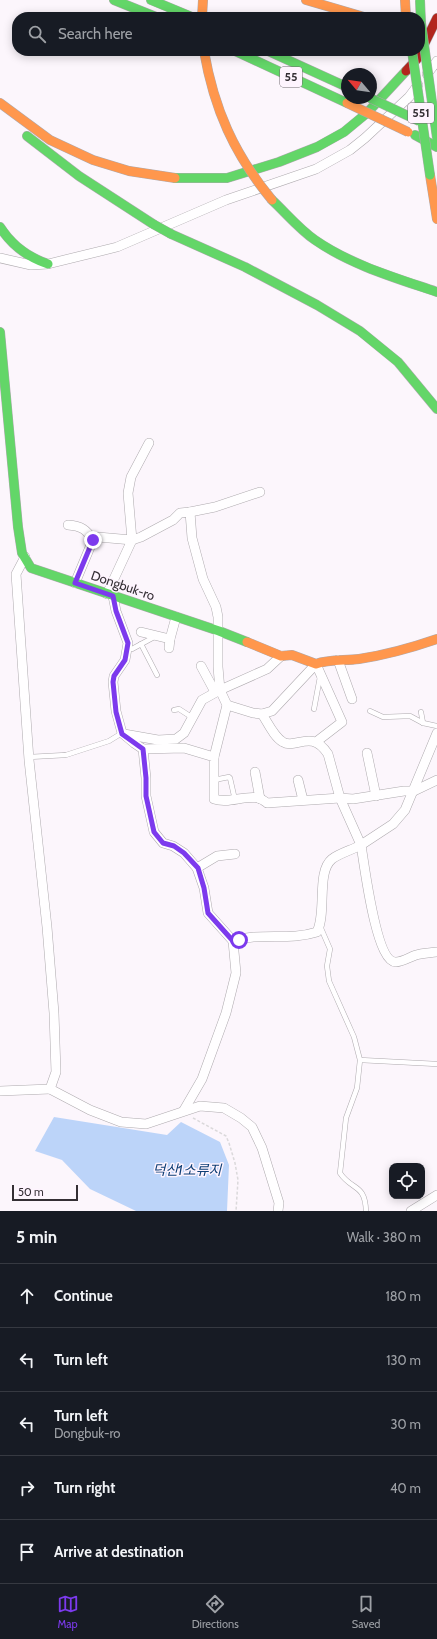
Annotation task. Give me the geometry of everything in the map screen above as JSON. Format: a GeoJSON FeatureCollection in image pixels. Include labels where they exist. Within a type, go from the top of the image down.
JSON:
{"type":"FeatureCollection","features":[{"type":"Feature","properties":{"kind":"main road"},"geometry":{"type":"LineString","coordinates":[[114,0],[144,12]]}},
{"type":"Feature","properties":{"kind":"main road"},"geometry":{"type":"LineString","coordinates":[[151,0],[180,12]]}},
{"type":"Feature","properties":{"kind":"main road"},"geometry":{"type":"LineString","coordinates":[[202,12],[203,0]]}},
{"type":"Feature","properties":{"kind":"main road"},"geometry":{"type":"LineString","coordinates":[[306,0],[347,12]]}},
{"type":"Feature","properties":{"kind":"main road"},"geometry":{"type":"LineString","coordinates":[[405,0],[406,12]]}},
{"type":"Feature","properties":{"kind":"main road","name":"551"},"geometry":{"type":"LineString","coordinates":[[420,0],[421,12]]}},
{"type":"Feature","properties":{"kind":"main road"},"geometry":{"type":"LineString","coordinates":[[425,43],[437,18]]}},
{"type":"Feature","properties":{"kind":"main road"},"geometry":{"type":"LineString","coordinates":[[425,42],[431,45]]}},
{"type":"Feature","properties":{"kind":"main road","name":"551"},"geometry":{"type":"LineString","coordinates":[[425,52],[437,138]]}},
{"type":"Feature","properties":{"kind":"main road"},"geometry":{"type":"LineString","coordinates":[[205,56],[213,96],[219,114],[249,171],[272,200],[314,239],[345,257],[362,266],[437,292]]}},
{"type":"Feature","properties":{"kind":"main road","name":"55"},"geometry":{"type":"LineString","coordinates":[[246,56],[437,147]]}},
{"type":"Feature","properties":{"kind":"main road","name":"55"},"geometry":{"type":"LineString","coordinates":[[279,56],[341,84]]}},
{"type":"Feature","properties":{"kind":"main road","name":"551"},"geometry":{"type":"LineString","coordinates":[[413,56],[437,219]]}},
{"type":"Feature","properties":{"kind":"main road"},"geometry":{"type":"LineString","coordinates":[[0,103],[6,115],[50,140],[93,160],[129,171],[177,178],[227,178],[279,162],[317,147],[344,132],[367,113],[418,56]]}},
{"type":"Feature","properties":{"kind":"main road"},"geometry":{"type":"LineString","coordinates":[[377,101],[437,131]]}},
{"type":"Feature","properties":{"kind":"main road"},"geometry":{"type":"LineString","coordinates":[[18,129],[79,176],[154,224],[171,234],[245,267],[318,305],[360,331],[398,362],[437,409]]}},
{"type":"Feature","properties":{"kind":"main road"},"geometry":{"type":"LineString","coordinates":[[0,227],[10,242],[20,251],[32,258],[48,264]]}},
{"type":"Feature","properties":{"kind":"main road","name":"Dongbuk-ro"},"geometry":{"type":"LineString","coordinates":[[0,332],[18,527],[22,553],[31,568],[219,631],[281,656],[292,655],[316,664]]}},
{"type":"Feature","properties":{"kind":"main road"},"geometry":{"type":"LineString","coordinates":[[316,664],[324,661],[358,659],[407,650],[437,639]]}},
{"type":"Feature","properties":{"kind":"street"},"geometry":{"type":"LineString","coordinates":[[0,258],[26,264],[48,264],[117,247],[226,200],[316,169],[334,160],[365,138],[408,97],[437,61]]}},
{"type":"Feature","properties":{"kind":"street"},"geometry":{"type":"LineString","coordinates":[[149,443],[131,477],[128,493],[132,540],[110,595],[128,643],[125,660],[114,676],[113,682],[116,712],[122,734],[143,749],[184,748],[214,757]]}},
{"type":"Feature","properties":{"kind":"street"},"geometry":{"type":"LineString","coordinates":[[75,583],[93,540],[98,537],[132,540],[141,537],[173,520],[180,513],[215,507],[260,492]]}},
{"type":"Feature","properties":{"kind":"street"},"geometry":{"type":"LineString","coordinates":[[190,512],[192,538],[203,579],[216,607],[218,617],[218,691]]}},
{"type":"Feature","properties":{"kind":"street"},"geometry":{"type":"LineString","coordinates":[[68,525],[82,527],[88,532],[93,540]]}},
{"type":"Feature","properties":{"kind":"street"},"geometry":{"type":"LineString","coordinates":[[25,557],[16,574],[29,757],[47,927],[54,1013],[56,1072],[50,1089]]}},
{"type":"Feature","properties":{"kind":"street"},"geometry":{"type":"LineString","coordinates":[[141,632],[156,636],[170,644],[176,617]]}},
{"type":"Feature","properties":{"kind":"street"},"geometry":{"type":"LineString","coordinates":[[122,734],[158,740],[176,739],[184,733],[202,700],[218,691],[267,669],[281,656]]}},
{"type":"Feature","properties":{"kind":"street"},"geometry":{"type":"LineString","coordinates":[[338,660],[352,699]]}},
{"type":"Feature","properties":{"kind":"street"},"geometry":{"type":"LineString","coordinates":[[201,666],[228,705],[253,713],[262,714],[272,711],[316,664],[342,722],[316,742]]}},
{"type":"Feature","properties":{"kind":"street"},"geometry":{"type":"LineString","coordinates":[[228,705],[214,757],[214,799],[219,801],[260,799],[267,803],[340,798],[353,799],[404,791],[414,791],[437,780]]}},
{"type":"Feature","properties":{"kind":"street"},"geometry":{"type":"LineString","coordinates":[[262,714],[282,742],[288,744],[304,741],[316,742],[328,754],[340,798],[361,845],[374,921],[386,954],[390,960],[395,962],[418,954],[437,952]]}},
{"type":"Feature","properties":{"kind":"street"},"geometry":{"type":"LineString","coordinates":[[233,941],[246,938],[302,936],[316,932],[320,925],[322,914],[324,874],[327,865],[333,859],[361,845],[393,824],[405,810],[437,733]]}},
{"type":"Feature","properties":{"kind":"street"},"geometry":{"type":"LineString","coordinates":[[143,749],[146,796],[154,832],[163,843],[174,846],[184,853],[198,868],[204,888],[208,913],[233,941],[236,973],[226,1013],[202,1079],[184,1110]]}},
{"type":"Feature","properties":{"kind":"street"},"geometry":{"type":"LineString","coordinates":[[367,753],[376,796]]}},
{"type":"Feature","properties":{"kind":"street"},"geometry":{"type":"LineString","coordinates":[[255,772],[260,799]]}},
{"type":"Feature","properties":{"kind":"street"},"geometry":{"type":"LineString","coordinates":[[298,780],[303,800]]}},
{"type":"Feature","properties":{"kind":"street"},"geometry":{"type":"LineString","coordinates":[[198,868],[217,856],[235,854]]}},
{"type":"Feature","properties":{"kind":"street"},"geometry":{"type":"LineString","coordinates":[[0,1091],[50,1089],[90,1110],[121,1122],[146,1124],[184,1110],[200,1106],[224,1108],[241,1118],[252,1127],[262,1148],[279,1203],[278,1211]]}},
{"type":"Feature","properties":{"kind":"street"},"geometry":{"type":"LineString","coordinates":[[411,1211],[437,1195]]}},
{"type":"Feature","properties":{"kind":"lane"},"geometry":{"type":"LineString","coordinates":[[127,649],[132,649],[156,636]]}},
{"type":"Feature","properties":{"kind":"lane"},"geometry":{"type":"LineString","coordinates":[[141,644],[157,675]]}},
{"type":"Feature","properties":{"kind":"lane"},"geometry":{"type":"LineString","coordinates":[[314,709],[321,675]]}},
{"type":"Feature","properties":{"kind":"lane"},"geometry":{"type":"LineString","coordinates":[[174,710],[179,709],[193,718]]}},
{"type":"Feature","properties":{"kind":"lane"},"geometry":{"type":"LineString","coordinates":[[370,711],[383,717],[410,716],[423,723],[437,726]]}},
{"type":"Feature","properties":{"kind":"lane"},"geometry":{"type":"LineString","coordinates":[[421,712],[423,723]]}},
{"type":"Feature","properties":{"kind":"lane"},"geometry":{"type":"LineString","coordinates":[[29,757],[66,755],[109,741],[122,734]]}},
{"type":"Feature","properties":{"kind":"lane"},"geometry":{"type":"LineString","coordinates":[[214,780],[229,777],[235,800]]}},
{"type":"Feature","properties":{"kind":"lane"},"geometry":{"type":"LineString","coordinates":[[320,925],[330,949],[328,966],[329,981],[354,1036],[360,1060],[357,1088],[346,1118],[340,1173],[345,1180],[355,1185],[362,1193],[366,1211]]}},
{"type":"Feature","properties":{"kind":"lane"},"geometry":{"type":"LineString","coordinates":[[360,1060],[437,1064]]}},
{"type":"Feature","properties":{"kind":"path"},"geometry":{"type":"LineString","coordinates":[[184,1110],[188,1115],[226,1136],[235,1163],[238,1180],[236,1211]]}},
{"type":"Feature","properties":{"kind":"water","name":"덕산1소류지"},"geometry":{"type":"Polygon","coordinates":[[[54,1117],[167,1135],[181,1122],[220,1142],[229,1165],[227,1211],[136,1211],[90,1189],[62,1160],[35,1151],[54,1117]]]}},
{"type":"Feature","properties":{"kind":"traffic: fast"},"geometry":{"type":"LineString","coordinates":[[114,0],[144,12]]}},
{"type":"Feature","properties":{"kind":"traffic: fast"},"geometry":{"type":"LineString","coordinates":[[151,0],[180,12]]}},
{"type":"Feature","properties":{"kind":"traffic: fast"},"geometry":{"type":"LineString","coordinates":[[420,0],[421,12]]}},
{"type":"Feature","properties":{"kind":"traffic: fast"},"geometry":{"type":"LineString","coordinates":[[425,52],[437,138]]}},
{"type":"Feature","properties":{"kind":"traffic: fast"},"geometry":{"type":"LineString","coordinates":[[246,56],[341,100]]}},
{"type":"Feature","properties":{"kind":"traffic: fast"},"geometry":{"type":"LineString","coordinates":[[279,56],[341,84]]}},
{"type":"Feature","properties":{"kind":"traffic: fast"},"geometry":{"type":"LineString","coordinates":[[413,56],[430,175]]}},
{"type":"Feature","properties":{"kind":"traffic: fast"},"geometry":{"type":"LineString","coordinates":[[175,178],[227,178],[279,162],[317,147],[344,132],[367,113],[406,71]]}},
{"type":"Feature","properties":{"kind":"traffic: fast"},"geometry":{"type":"LineString","coordinates":[[377,101],[419,121]]}},
{"type":"Feature","properties":{"kind":"traffic: fast"},"geometry":{"type":"LineString","coordinates":[[415,135],[437,147]]}},
{"type":"Feature","properties":{"kind":"traffic: fast"},"geometry":{"type":"LineString","coordinates":[[27,136],[79,176],[153,224]]}},
{"type":"Feature","properties":{"kind":"traffic: fast"},"geometry":{"type":"LineString","coordinates":[[272,200],[315,240],[343,257],[390,276],[437,292]]}},
{"type":"Feature","properties":{"kind":"traffic: fast"},"geometry":{"type":"LineString","coordinates":[[153,224],[171,234]]}},
{"type":"Feature","properties":{"kind":"traffic: fast"},"geometry":{"type":"LineString","coordinates":[[0,227],[10,240],[21,250],[33,258],[48,264]]}},
{"type":"Feature","properties":{"kind":"traffic: fast"},"geometry":{"type":"LineString","coordinates":[[171,234],[245,267],[317,305],[360,331],[398,362],[437,409]]}},
{"type":"Feature","properties":{"kind":"traffic: fast"},"geometry":{"type":"LineString","coordinates":[[0,332],[18,527],[22,553],[31,568],[219,631],[247,642]]}},
{"type":"Feature","properties":{"kind":"traffic: slow"},"geometry":{"type":"LineString","coordinates":[[202,12],[203,0]]}},
{"type":"Feature","properties":{"kind":"traffic: slow"},"geometry":{"type":"LineString","coordinates":[[306,0],[347,12]]}},
{"type":"Feature","properties":{"kind":"traffic: slow"},"geometry":{"type":"LineString","coordinates":[[405,0],[406,12]]}},
{"type":"Feature","properties":{"kind":"traffic: slow"},"geometry":{"type":"LineString","coordinates":[[205,56],[208,72],[220,112],[236,148],[272,200]]}},
{"type":"Feature","properties":{"kind":"traffic: slow"},"geometry":{"type":"LineString","coordinates":[[0,103],[50,140],[93,160],[129,171],[175,178]]}},
{"type":"Feature","properties":{"kind":"traffic: slow"},"geometry":{"type":"LineString","coordinates":[[349,104],[408,132]]}},
{"type":"Feature","properties":{"kind":"traffic: slow"},"geometry":{"type":"LineString","coordinates":[[430,175],[437,219]]}},
{"type":"Feature","properties":{"kind":"traffic: slow"},"geometry":{"type":"LineString","coordinates":[[247,642],[281,656],[292,655],[316,664],[327,661],[359,659],[379,655],[437,639]]}},
{"type":"Feature","properties":{"kind":"traffic: jam"},"geometry":{"type":"LineString","coordinates":[[425,43],[437,18]]}},
{"type":"Feature","properties":{"kind":"traffic: jam"},"geometry":{"type":"LineString","coordinates":[[406,71],[418,56]]}},
{"type":"Feature","properties":{"kind":"route"},"geometry":{"type":"LineString","coordinates":[[93,540],[75,583],[113,596],[116,611],[128,643],[125,660],[114,676],[113,682],[116,712],[122,734],[143,749],[146,796],[154,832],[163,843],[174,846],[184,853],[198,868],[204,888],[208,913],[233,941],[239,940]]}}]}
